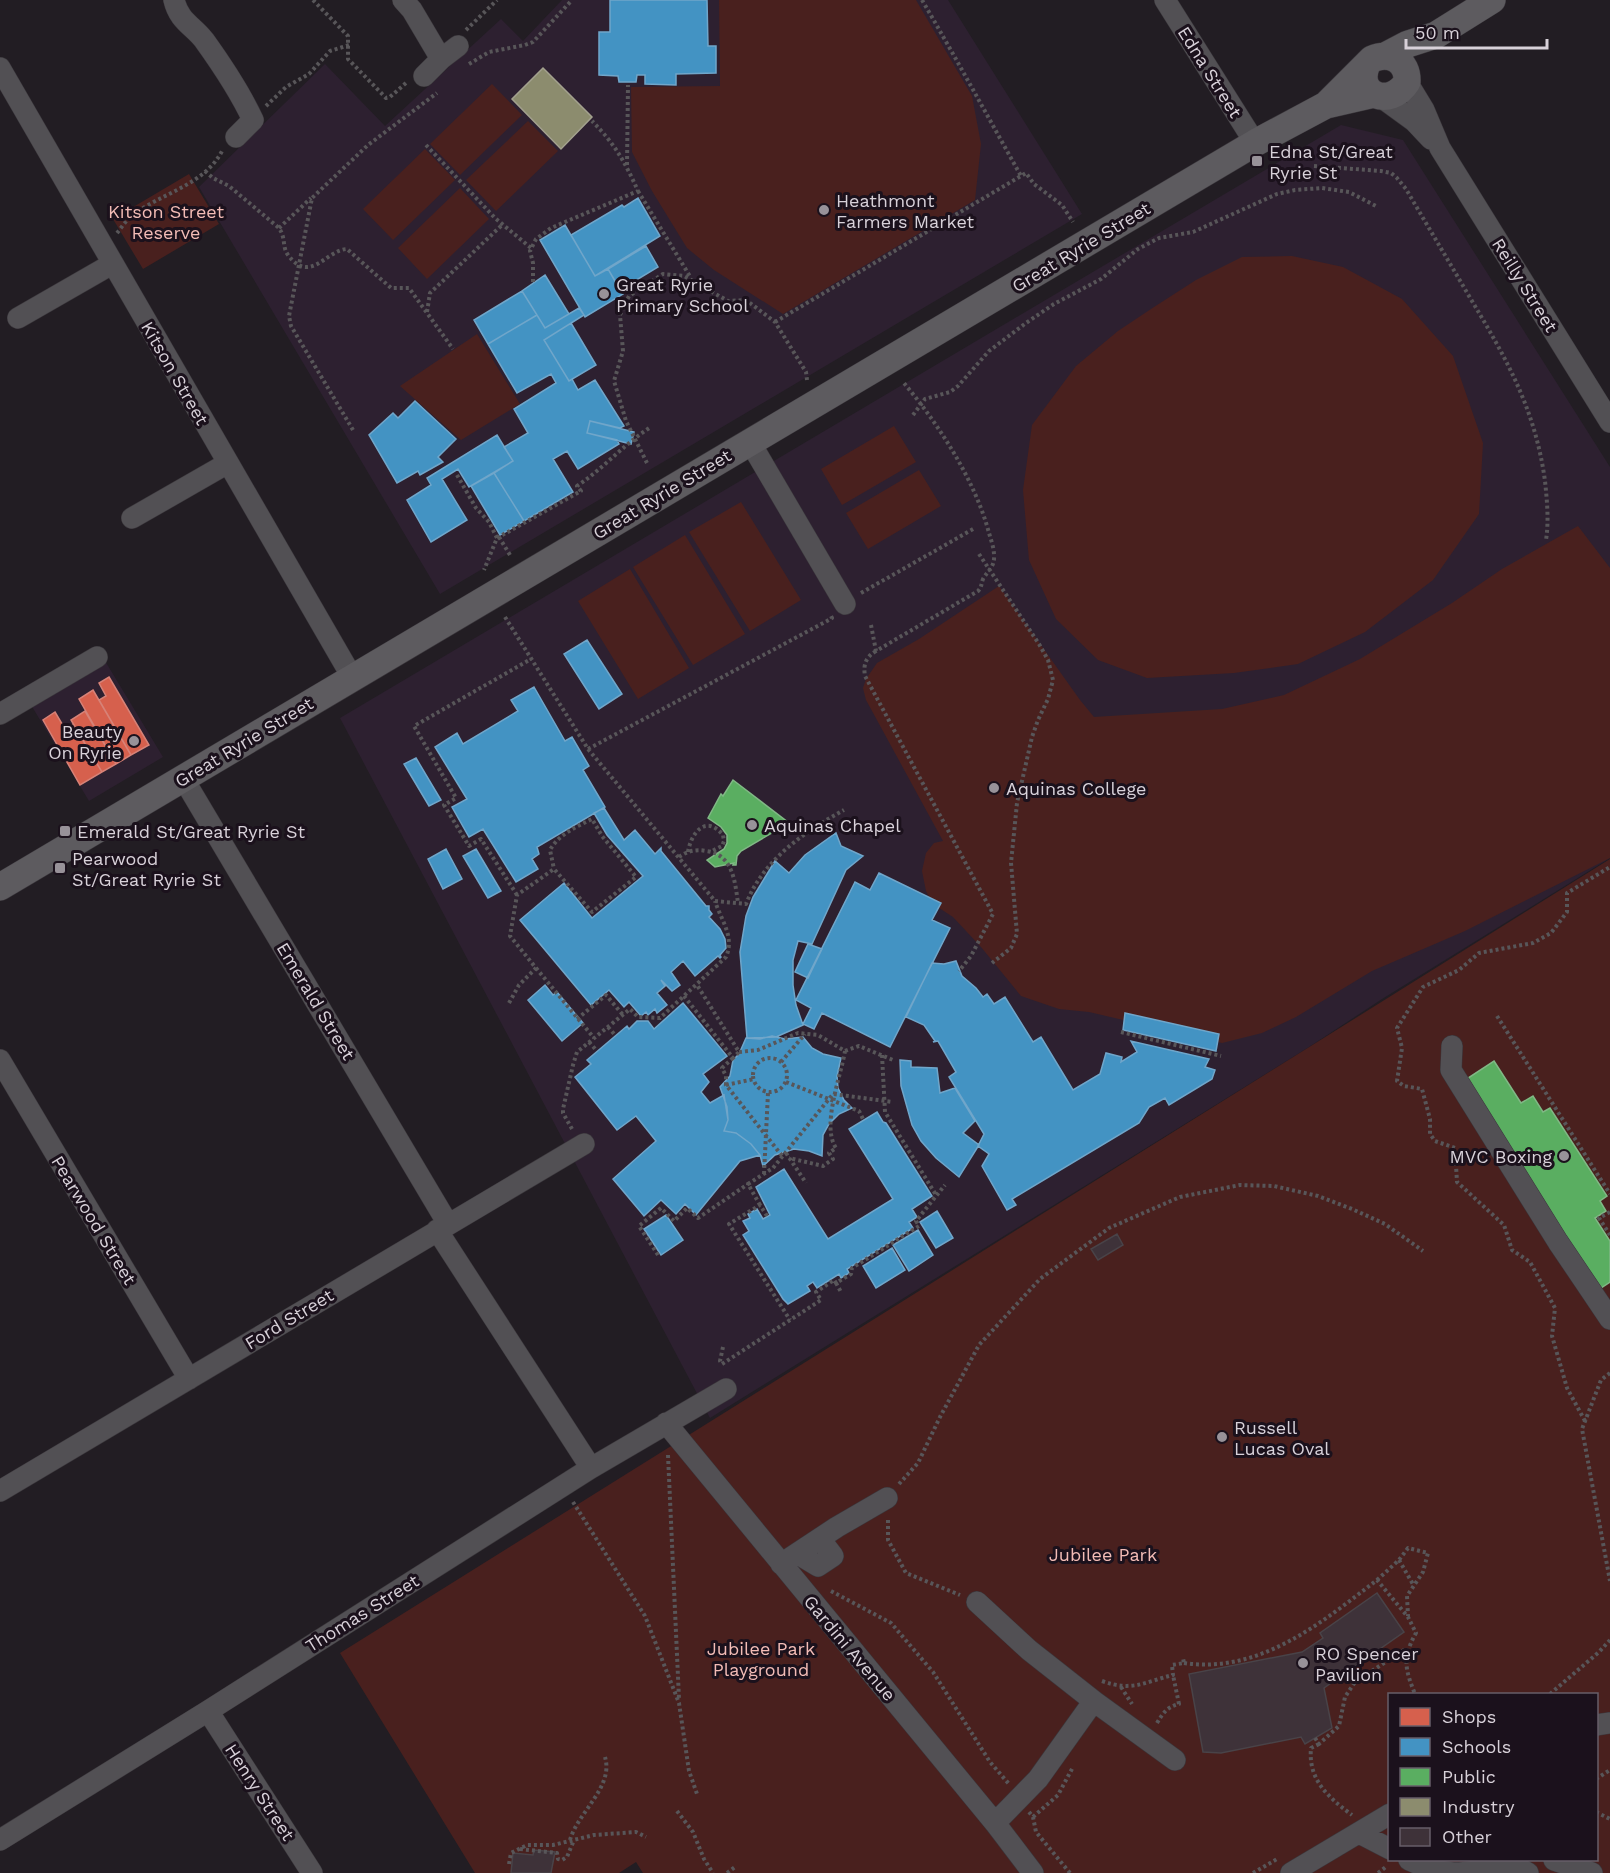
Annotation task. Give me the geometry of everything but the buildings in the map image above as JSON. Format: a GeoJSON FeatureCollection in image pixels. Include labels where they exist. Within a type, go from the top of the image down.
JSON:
{"type":"FeatureCollection","features":[{"type":"Feature","properties":{"kind":"main road","name":"Great Ryrie Street"},"geometry":{"type":"LineString","coordinates":[[0,887],[1255,143],[1326,105],[1377,60],[1408,44],[1436,35],[1492,0]]}},
{"type":"Feature","properties":{"kind":"main road","name":"Great Ryrie Street"},"geometry":{"type":"LineString","coordinates":[[1407,78],[1413,63],[1436,35]]}},
{"type":"Feature","properties":{"kind":"main road"},"geometry":{"type":"LineString","coordinates":[[1395,58],[1400,62],[1407,78],[1403,88],[1394,95],[1378,96],[1366,86],[1364,79],[1377,60],[1395,58]]}},
{"type":"Feature","properties":{"kind":"main road","name":"Great Ryrie Street"},"geometry":{"type":"LineString","coordinates":[[1326,105],[1378,96]]}},
{"type":"Feature","properties":{"kind":"street"},"geometry":{"type":"LineString","coordinates":[[174,0],[176,9],[185,24],[202,38],[245,103],[253,120],[236,136]]}},
{"type":"Feature","properties":{"kind":"street"},"geometry":{"type":"LineString","coordinates":[[403,0],[412,10],[441,58]]}},
{"type":"Feature","properties":{"kind":"street","name":"Edna Street"},"geometry":{"type":"LineString","coordinates":[[1165,0],[1255,143]]}},
{"type":"Feature","properties":{"kind":"street"},"geometry":{"type":"LineString","coordinates":[[424,76],[441,58],[458,46]]}},
{"type":"Feature","properties":{"kind":"street","name":"Kitson Street"},"geometry":{"type":"LineString","coordinates":[[0,68],[351,677]]}},
{"type":"Feature","properties":{"kind":"street","name":"Reilly Street"},"geometry":{"type":"LineString","coordinates":[[1407,78],[1440,148],[1610,422]]}},
{"type":"Feature","properties":{"kind":"street","name":"Reilly Street"},"geometry":{"type":"LineString","coordinates":[[1378,96],[1414,121],[1440,148]]}},
{"type":"Feature","properties":{"kind":"street"},"geometry":{"type":"LineString","coordinates":[[18,318],[112,264]]}},
{"type":"Feature","properties":{"kind":"street"},"geometry":{"type":"LineString","coordinates":[[750,442],[844,605]]}},
{"type":"Feature","properties":{"kind":"street"},"geometry":{"type":"LineString","coordinates":[[132,518],[228,463]]}},
{"type":"Feature","properties":{"kind":"street"},"geometry":{"type":"LineString","coordinates":[[0,714],[97,657]]}},
{"type":"Feature","properties":{"kind":"street","name":"Emerald Street"},"geometry":{"type":"LineString","coordinates":[[183,778],[442,1227],[591,1468]]}},
{"type":"Feature","properties":{"kind":"street"},"geometry":{"type":"LineString","coordinates":[[1452,1046],[1451,1070],[1558,1242],[1610,1319]]}},
{"type":"Feature","properties":{"kind":"street","name":"Pearwood Street"},"geometry":{"type":"LineString","coordinates":[[0,1060],[189,1379]]}},
{"type":"Feature","properties":{"kind":"street","name":"Ford Street"},"geometry":{"type":"LineString","coordinates":[[0,1491],[581,1145]]}},
{"type":"Feature","properties":{"kind":"street","name":"Thomas Street"},"geometry":{"type":"LineString","coordinates":[[0,1840],[591,1468],[726,1389]]}},
{"type":"Feature","properties":{"kind":"street","name":"Gardini Avenue"},"geometry":{"type":"LineString","coordinates":[[666,1424],[790,1559],[1033,1873]]}},
{"type":"Feature","properties":{"kind":"street"},"geometry":{"type":"LineString","coordinates":[[790,1559],[887,1498]]}},
{"type":"Feature","properties":{"kind":"street"},"geometry":{"type":"LineString","coordinates":[[976,1602],[1029,1650],[1095,1702],[1150,1725],[1175,1760]]}},
{"type":"Feature","properties":{"kind":"street"},"geometry":{"type":"LineString","coordinates":[[995,1823],[1038,1779],[1095,1702]]}},
{"type":"Feature","properties":{"kind":"street","name":"Henry Street"},"geometry":{"type":"LineString","coordinates":[[208,1711],[312,1873]]}},
{"type":"Feature","properties":{"kind":"street"},"geometry":{"type":"LineString","coordinates":[[1291,1873],[1356,1824],[1388,1814]]}},
{"type":"Feature","properties":{"kind":"street"},"geometry":{"type":"LineString","coordinates":[[1356,1824],[1388,1848]]}},
{"type":"Feature","properties":{"kind":"street"},"geometry":{"type":"LineString","coordinates":[[1412,1861],[1423,1866],[1451,1872],[1522,1870],[1536,1861]]}},
{"type":"Feature","properties":{"kind":"street"},"geometry":{"type":"LineString","coordinates":[[1557,1861],[1592,1873]]}},
{"type":"Feature","properties":{"kind":"path"},"geometry":{"type":"LineString","coordinates":[[313,0],[348,36],[348,59],[386,98],[390,98],[406,82],[424,76]]}},
{"type":"Feature","properties":{"kind":"path"},"geometry":{"type":"LineString","coordinates":[[458,46],[463,33],[497,0]]}},
{"type":"Feature","properties":{"kind":"path"},"geometry":{"type":"LineString","coordinates":[[460,70],[489,52],[530,43],[572,0]]}},
{"type":"Feature","properties":{"kind":"path"},"geometry":{"type":"LineString","coordinates":[[922,0],[972,84],[994,130],[1021,176]]}},
{"type":"Feature","properties":{"kind":"path"},"geometry":{"type":"LineString","coordinates":[[253,120],[286,87],[309,75],[330,51],[349,45]]}},
{"type":"Feature","properties":{"kind":"path"},"geometry":{"type":"LineString","coordinates":[[627,166],[628,85]]}},
{"type":"Feature","properties":{"kind":"path"},"geometry":{"type":"LineString","coordinates":[[279,228],[361,150],[444,87]]}},
{"type":"Feature","properties":{"kind":"path"},"geometry":{"type":"LineString","coordinates":[[592,121],[611,140],[627,166],[638,191],[692,279]]}},
{"type":"Feature","properties":{"kind":"path"},"geometry":{"type":"LineString","coordinates":[[117,233],[134,214],[176,191],[205,171],[236,136]]}},
{"type":"Feature","properties":{"kind":"path"},"geometry":{"type":"LineString","coordinates":[[426,145],[502,225],[531,248]]}},
{"type":"Feature","properties":{"kind":"path"},"geometry":{"type":"LineString","coordinates":[[1314,166],[1390,173],[1406,189],[1503,354],[1522,392],[1533,422],[1541,455],[1547,496],[1546,540]]}},
{"type":"Feature","properties":{"kind":"path"},"geometry":{"type":"LineString","coordinates":[[205,171],[229,186],[279,228],[284,236],[287,254],[298,264],[307,267],[315,266],[340,250],[347,249],[391,288],[409,288],[453,349]]}},
{"type":"Feature","properties":{"kind":"path"},"geometry":{"type":"LineString","coordinates":[[775,322],[1026,173],[1034,184],[1062,205],[1073,222]]}},
{"type":"Feature","properties":{"kind":"path"},"geometry":{"type":"LineString","coordinates":[[913,415],[921,404],[931,397],[950,392],[971,374],[989,351],[1002,340],[1054,304],[1101,279],[1138,249],[1159,238],[1193,232],[1268,198],[1295,190],[1322,188],[1349,192],[1376,206]]}},
{"type":"Feature","properties":{"kind":"path"},"geometry":{"type":"LineString","coordinates":[[533,282],[530,250],[536,238],[551,228],[638,191]]}},
{"type":"Feature","properties":{"kind":"path"},"geometry":{"type":"LineString","coordinates":[[312,198],[289,310],[290,323],[353,430]]}},
{"type":"Feature","properties":{"kind":"path"},"geometry":{"type":"LineString","coordinates":[[427,313],[429,296],[432,291],[502,225]]}},
{"type":"Feature","properties":{"kind":"path"},"geometry":{"type":"LineString","coordinates":[[647,463],[626,421],[614,381],[622,351],[620,315],[629,296],[663,274],[692,279],[728,301],[746,300],[775,322],[806,372],[807,380]]}},
{"type":"Feature","properties":{"kind":"path"},"geometry":{"type":"LineString","coordinates":[[903,382],[921,404],[975,492],[985,517],[994,554],[991,570],[983,579],[982,587],[978,591],[876,651],[867,657],[865,662],[865,676],[993,914],[971,956],[959,971]]}},
{"type":"Feature","properties":{"kind":"path"},"geometry":{"type":"LineString","coordinates":[[484,570],[498,538],[581,491],[578,486],[634,438],[651,427]]}},
{"type":"Feature","properties":{"kind":"path"},"geometry":{"type":"LineString","coordinates":[[457,475],[476,508],[489,522],[510,555]]}},
{"type":"Feature","properties":{"kind":"path"},"geometry":{"type":"LineString","coordinates":[[588,749],[832,618],[844,605],[975,528]]}},
{"type":"Feature","properties":{"kind":"path"},"geometry":{"type":"LineString","coordinates":[[979,554],[1039,644],[1048,660],[1053,680],[1048,699],[1032,737],[1017,804],[1011,863],[1017,934],[1011,948],[992,963]]}},
{"type":"Feature","properties":{"kind":"path"},"geometry":{"type":"LineString","coordinates":[[505,617],[588,749],[715,901],[730,940],[729,950],[722,963],[660,1018],[638,1017],[630,1009],[577,1052],[563,1113],[581,1145]]}},
{"type":"Feature","properties":{"kind":"path"},"geometry":{"type":"LineString","coordinates":[[871,625],[876,651]]}},
{"type":"Feature","properties":{"kind":"path"},"geometry":{"type":"LineString","coordinates":[[531,659],[414,726],[456,798],[444,805],[469,846],[481,839],[517,895],[510,936],[594,1038]]}},
{"type":"Feature","properties":{"kind":"path"},"geometry":{"type":"LineString","coordinates":[[715,901],[746,904],[758,880],[775,859],[795,840],[844,810]]}},
{"type":"Feature","properties":{"kind":"path"},"geometry":{"type":"LineString","coordinates":[[592,819],[602,836],[636,877],[592,912],[554,870],[550,850],[555,842],[567,832],[592,819]]}},
{"type":"Feature","properties":{"kind":"path"},"geometry":{"type":"LineString","coordinates":[[688,852],[691,838],[696,831],[707,826],[712,826],[723,835],[722,846],[712,852]]}},
{"type":"Feature","properties":{"kind":"path"},"geometry":{"type":"LineString","coordinates":[[679,857],[688,852],[703,850],[724,858],[735,880],[738,903]]}},
{"type":"Feature","properties":{"kind":"path"},"geometry":{"type":"LineString","coordinates":[[517,895],[554,870]]}},
{"type":"Feature","properties":{"kind":"path"},"geometry":{"type":"LineString","coordinates":[[509,1003],[519,985],[536,968]]}},
{"type":"Feature","properties":{"kind":"path"},"geometry":{"type":"LineString","coordinates":[[697,985],[739,1053]]}},
{"type":"Feature","properties":{"kind":"path"},"geometry":{"type":"LineString","coordinates":[[577,1019],[606,995],[623,1015]]}},
{"type":"Feature","properties":{"kind":"path"},"geometry":{"type":"LineString","coordinates":[[684,996],[733,1058]]}},
{"type":"Feature","properties":{"kind":"path"},"geometry":{"type":"LineString","coordinates":[[1497,1016],[1610,1194]]}},
{"type":"Feature","properties":{"kind":"path"},"geometry":{"type":"LineString","coordinates":[[608,1027],[615,1035]]}},
{"type":"Feature","properties":{"kind":"path"},"geometry":{"type":"LineString","coordinates":[[1121,1032],[1221,1056]]}},
{"type":"Feature","properties":{"kind":"path"},"geometry":{"type":"LineString","coordinates":[[806,1183],[726,1085],[726,1076],[722,1068],[739,1053],[758,1050],[798,1033],[818,1035],[845,1051]]}},
{"type":"Feature","properties":{"kind":"path"},"geometry":{"type":"LineString","coordinates":[[781,1062],[806,1034]]}},
{"type":"Feature","properties":{"kind":"path"},"geometry":{"type":"LineString","coordinates":[[590,1042],[597,1051]]}},
{"type":"Feature","properties":{"kind":"path"},"geometry":{"type":"LineString","coordinates":[[845,1051],[859,1046],[892,1060]]}},
{"type":"Feature","properties":{"kind":"path"},"geometry":{"type":"LineString","coordinates":[[786,1156],[823,1166],[833,1160],[829,1153],[836,1148],[831,1141],[831,1100],[843,1068],[845,1051]]}},
{"type":"Feature","properties":{"kind":"path"},"geometry":{"type":"LineString","coordinates":[[882,1055],[885,1112],[936,1195]]}},
{"type":"Feature","properties":{"kind":"path"},"geometry":{"type":"LineString","coordinates":[[771,1058],[781,1062],[786,1071],[786,1082],[780,1090],[768,1093],[759,1089],[754,1079],[754,1069],[761,1061],[771,1058]]}},
{"type":"Feature","properties":{"kind":"path"},"geometry":{"type":"LineString","coordinates":[[726,1085],[754,1079]]}},
{"type":"Feature","properties":{"kind":"path"},"geometry":{"type":"LineString","coordinates":[[786,1082],[859,1111],[863,1119]]}},
{"type":"Feature","properties":{"kind":"path"},"geometry":{"type":"LineString","coordinates":[[764,1174],[768,1093]]}},
{"type":"Feature","properties":{"kind":"path"},"geometry":{"type":"LineString","coordinates":[[833,1094],[893,1102]]}},
{"type":"Feature","properties":{"kind":"path"},"geometry":{"type":"LineString","coordinates":[[658,1255],[639,1226],[661,1209],[674,1221],[687,1208],[698,1218],[773,1168],[786,1156],[831,1100]]}},
{"type":"Feature","properties":{"kind":"path"},"geometry":{"type":"LineString","coordinates":[[747,1184],[767,1216]]}},
{"type":"Feature","properties":{"kind":"path"},"geometry":{"type":"LineString","coordinates":[[836,1283],[851,1274],[852,1268],[919,1226],[916,1221],[945,1185]]}},
{"type":"Feature","properties":{"kind":"path"},"geometry":{"type":"LineString","coordinates":[[976,1602],[906,1573],[888,1540],[887,1498],[918,1463],[979,1345],[1040,1279],[1109,1228],[1180,1197],[1240,1185],[1274,1186],[1318,1196],[1385,1224],[1423,1251]]}},
{"type":"Feature","properties":{"kind":"path"},"geometry":{"type":"LineString","coordinates":[[760,1205],[729,1224],[790,1320]]}},
{"type":"Feature","properties":{"kind":"path"},"geometry":{"type":"LineString","coordinates":[[1610,1212],[1599,1218],[1610,1235]]}},
{"type":"Feature","properties":{"kind":"path"},"geometry":{"type":"LineString","coordinates":[[723,1347],[720,1361],[722,1364],[822,1302],[816,1292],[834,1280],[841,1292]]}},
{"type":"Feature","properties":{"kind":"path"},"geometry":{"type":"LineString","coordinates":[[1610,1373],[1601,1380],[1582,1429],[1610,1581]]}},
{"type":"Feature","properties":{"kind":"path"},"geometry":{"type":"LineString","coordinates":[[666,1424],[679,1702],[689,1771],[697,1794]]}},
{"type":"Feature","properties":{"kind":"path"},"geometry":{"type":"LineString","coordinates":[[563,1486],[645,1616],[679,1702]]}},
{"type":"Feature","properties":{"kind":"path"},"geometry":{"type":"LineString","coordinates":[[1150,1725],[1170,1706],[1179,1704],[1172,1665],[1183,1661],[1199,1665],[1236,1662],[1271,1650],[1316,1626],[1377,1580],[1399,1560],[1408,1548],[1428,1553],[1423,1572],[1407,1596],[1408,1617]]}},
{"type":"Feature","properties":{"kind":"path"},"geometry":{"type":"LineString","coordinates":[[1399,1560],[1414,1586]]}},
{"type":"Feature","properties":{"kind":"path"},"geometry":{"type":"LineString","coordinates":[[1377,1580],[1408,1617],[1416,1633],[1408,1648],[1406,1665],[1414,1693]]}},
{"type":"Feature","properties":{"kind":"path"},"geometry":{"type":"LineString","coordinates":[[825,1588],[891,1623],[933,1672],[990,1762],[1033,1817],[1036,1832],[1070,1873]]}},
{"type":"Feature","properties":{"kind":"path"},"geometry":{"type":"LineString","coordinates":[[1552,1693],[1610,1640]]}},
{"type":"Feature","properties":{"kind":"path"},"geometry":{"type":"LineString","coordinates":[[1356,1824],[1324,1793],[1314,1777],[1310,1759],[1311,1748],[1339,1726],[1345,1697],[1355,1682],[1408,1648]]}},
{"type":"Feature","properties":{"kind":"path"},"geometry":{"type":"LineString","coordinates":[[1094,1679],[1121,1687],[1141,1686],[1173,1675]]}},
{"type":"Feature","properties":{"kind":"path"},"geometry":{"type":"LineString","coordinates":[[1121,1687],[1132,1704],[1140,1710]]}},
{"type":"Feature","properties":{"kind":"path"},"geometry":{"type":"LineString","coordinates":[[1315,1738],[1318,1744]]}},
{"type":"Feature","properties":{"kind":"path"},"geometry":{"type":"LineString","coordinates":[[520,1849],[557,1853],[558,1859],[562,1860],[567,1857],[576,1827],[602,1785],[607,1769],[605,1757]]}},
{"type":"Feature","properties":{"kind":"path"},"geometry":{"type":"LineString","coordinates":[[1033,1817],[1058,1795],[1078,1757]]}},
{"type":"Feature","properties":{"kind":"path"},"geometry":{"type":"LineString","coordinates":[[677,1811],[693,1832],[704,1858],[714,1873]]}},
{"type":"Feature","properties":{"kind":"path"},"geometry":{"type":"LineString","coordinates":[[509,1864],[511,1853],[527,1845],[553,1845],[594,1835],[636,1832],[646,1837]]}},
{"type":"Feature","properties":{"kind":"path"},"geometry":{"type":"LineString","coordinates":[[728,1873],[735,1867]]}},
{"type":"Feature","properties":{"kind":"shaded area","name":"Great Ryrie Primary School"},"geometry":{"type":"Polygon","coordinates":[[[562,0],[948,0],[1082,214],[440,594],[199,187],[325,64],[385,126],[501,19],[523,41],[562,0]]]}},
{"type":"Feature","properties":{"kind":"shaded area","name":"Aquinas College"},"geometry":{"type":"Polygon","coordinates":[[[1341,125],[1403,140],[1610,467],[1610,858],[710,1418],[340,718],[1341,125]]]}},
{"type":"Feature","properties":{"kind":"shaded area"},"geometry":{"type":"Polygon","coordinates":[[[96,646],[163,757],[89,801],[22,690],[96,646]]]}},
{"type":"Feature","properties":{"kind":"green space"},"geometry":{"type":"Polygon","coordinates":[[[719,0],[916,0],[972,96],[981,144],[975,200],[783,314],[714,270],[687,248],[652,191],[632,152],[631,87],[720,86],[719,0]]]}},
{"type":"Feature","properties":{"kind":"green space"},"geometry":{"type":"Polygon","coordinates":[[[492,84],[522,115],[460,175],[430,144],[492,84]]]}},
{"type":"Feature","properties":{"kind":"green space"},"geometry":{"type":"Polygon","coordinates":[[[528,121],[558,151],[496,211],[466,180],[528,121]]]}},
{"type":"Feature","properties":{"kind":"green space"},"geometry":{"type":"Polygon","coordinates":[[[425,149],[455,180],[393,240],[363,209],[425,149]]]}},
{"type":"Feature","properties":{"kind":"green space","name":"Kitson Street Reserve"},"geometry":{"type":"Polygon","coordinates":[[[189,174],[219,224],[143,269],[113,219],[189,174]]]}},
{"type":"Feature","properties":{"kind":"green space"},"geometry":{"type":"Polygon","coordinates":[[[460,188],[489,219],[427,279],[398,248],[460,188]]]}},
{"type":"Feature","properties":{"kind":"green space"},"geometry":{"type":"Polygon","coordinates":[[[1292,256],[1343,267],[1402,299],[1453,356],[1483,443],[1479,514],[1433,580],[1365,632],[1298,664],[1234,673],[1147,678],[1098,660],[1056,619],[1029,560],[1023,490],[1032,425],[1076,366],[1118,331],[1154,307],[1196,280],[1242,257],[1292,256]]]}},
{"type":"Feature","properties":{"kind":"green space"},"geometry":{"type":"Polygon","coordinates":[[[477,334],[520,404],[461,440],[400,386],[477,334]]]}},
{"type":"Feature","properties":{"kind":"green space"},"geometry":{"type":"Polygon","coordinates":[[[894,426],[916,462],[842,505],[821,469],[894,426]]]}},
{"type":"Feature","properties":{"kind":"green space"},"geometry":{"type":"Polygon","coordinates":[[[919,470],[941,506],[868,549],[846,513],[919,470]]]}},
{"type":"Feature","properties":{"kind":"green space"},"geometry":{"type":"Polygon","coordinates":[[[741,502],[801,600],[750,631],[689,532],[741,502]]]}},
{"type":"Feature","properties":{"kind":"green space"},"geometry":{"type":"Polygon","coordinates":[[[1578,526],[1610,568],[1610,858],[1465,931],[1372,971],[1296,1017],[1262,1033],[1222,1043],[1089,1012],[1059,1009],[1021,996],[953,917],[933,904],[926,891],[922,871],[926,853],[934,843],[943,841],[866,700],[863,688],[877,663],[919,639],[999,586],[1094,717],[1222,709],[1284,695],[1360,659],[1452,603],[1502,569],[1578,526]]]}},
{"type":"Feature","properties":{"kind":"green space"},"geometry":{"type":"Polygon","coordinates":[[[685,535],[745,634],[693,665],[633,567],[685,535]]]}},
{"type":"Feature","properties":{"kind":"green space"},"geometry":{"type":"Polygon","coordinates":[[[630,569],[689,668],[638,699],[578,601],[630,569]]]}},
{"type":"Feature","properties":{"kind":"green space","name":"Jubilee Park"},"geometry":{"type":"Polygon","coordinates":[[[1610,859],[1610,1873],[643,1873],[636,1862],[619,1873],[475,1873],[340,1653],[1610,859]]]}},
{"type":"Feature","properties":{"kind":"place","name":"Edna St/Great Ryrie St"},"geometry":{"type":"Point","coordinates":[1257,161]}},
{"type":"Feature","properties":{"kind":"place","name":"Heathmont Farmers Market"},"geometry":{"type":"Point","coordinates":[824,210]}},
{"type":"Feature","properties":{"kind":"place","name":"Great Ryrie Primary School"},"geometry":{"type":"Point","coordinates":[604,294]}},
{"type":"Feature","properties":{"kind":"place","name":"Beauty On Ryrie"},"geometry":{"type":"Point","coordinates":[134,741]}},
{"type":"Feature","properties":{"kind":"place","name":"Aquinas College"},"geometry":{"type":"Point","coordinates":[994,788]}},
{"type":"Feature","properties":{"kind":"place","name":"Aquinas Chapel"},"geometry":{"type":"Point","coordinates":[752,825]}},
{"type":"Feature","properties":{"kind":"place","name":"Emerald St/Great Ryrie St"},"geometry":{"type":"Point","coordinates":[65,831]}},
{"type":"Feature","properties":{"kind":"place","name":"Pearwood St/Great Ryrie St"},"geometry":{"type":"Point","coordinates":[60,868]}},
{"type":"Feature","properties":{"kind":"place","name":"MVC Boxing"},"geometry":{"type":"Point","coordinates":[1564,1156]}},
{"type":"Feature","properties":{"kind":"place","name":"Russell Lucas Oval"},"geometry":{"type":"Point","coordinates":[1222,1437]}},
{"type":"Feature","properties":{"kind":"place","name":"RO Spencer Pavilion"},"geometry":{"type":"Point","coordinates":[1303,1663]}},
{"type":"Feature","properties":{"kind":"park label","name":"Jubilee Park Playground"},"geometry":{"type":"Point","coordinates":[761,1658]}}]}
